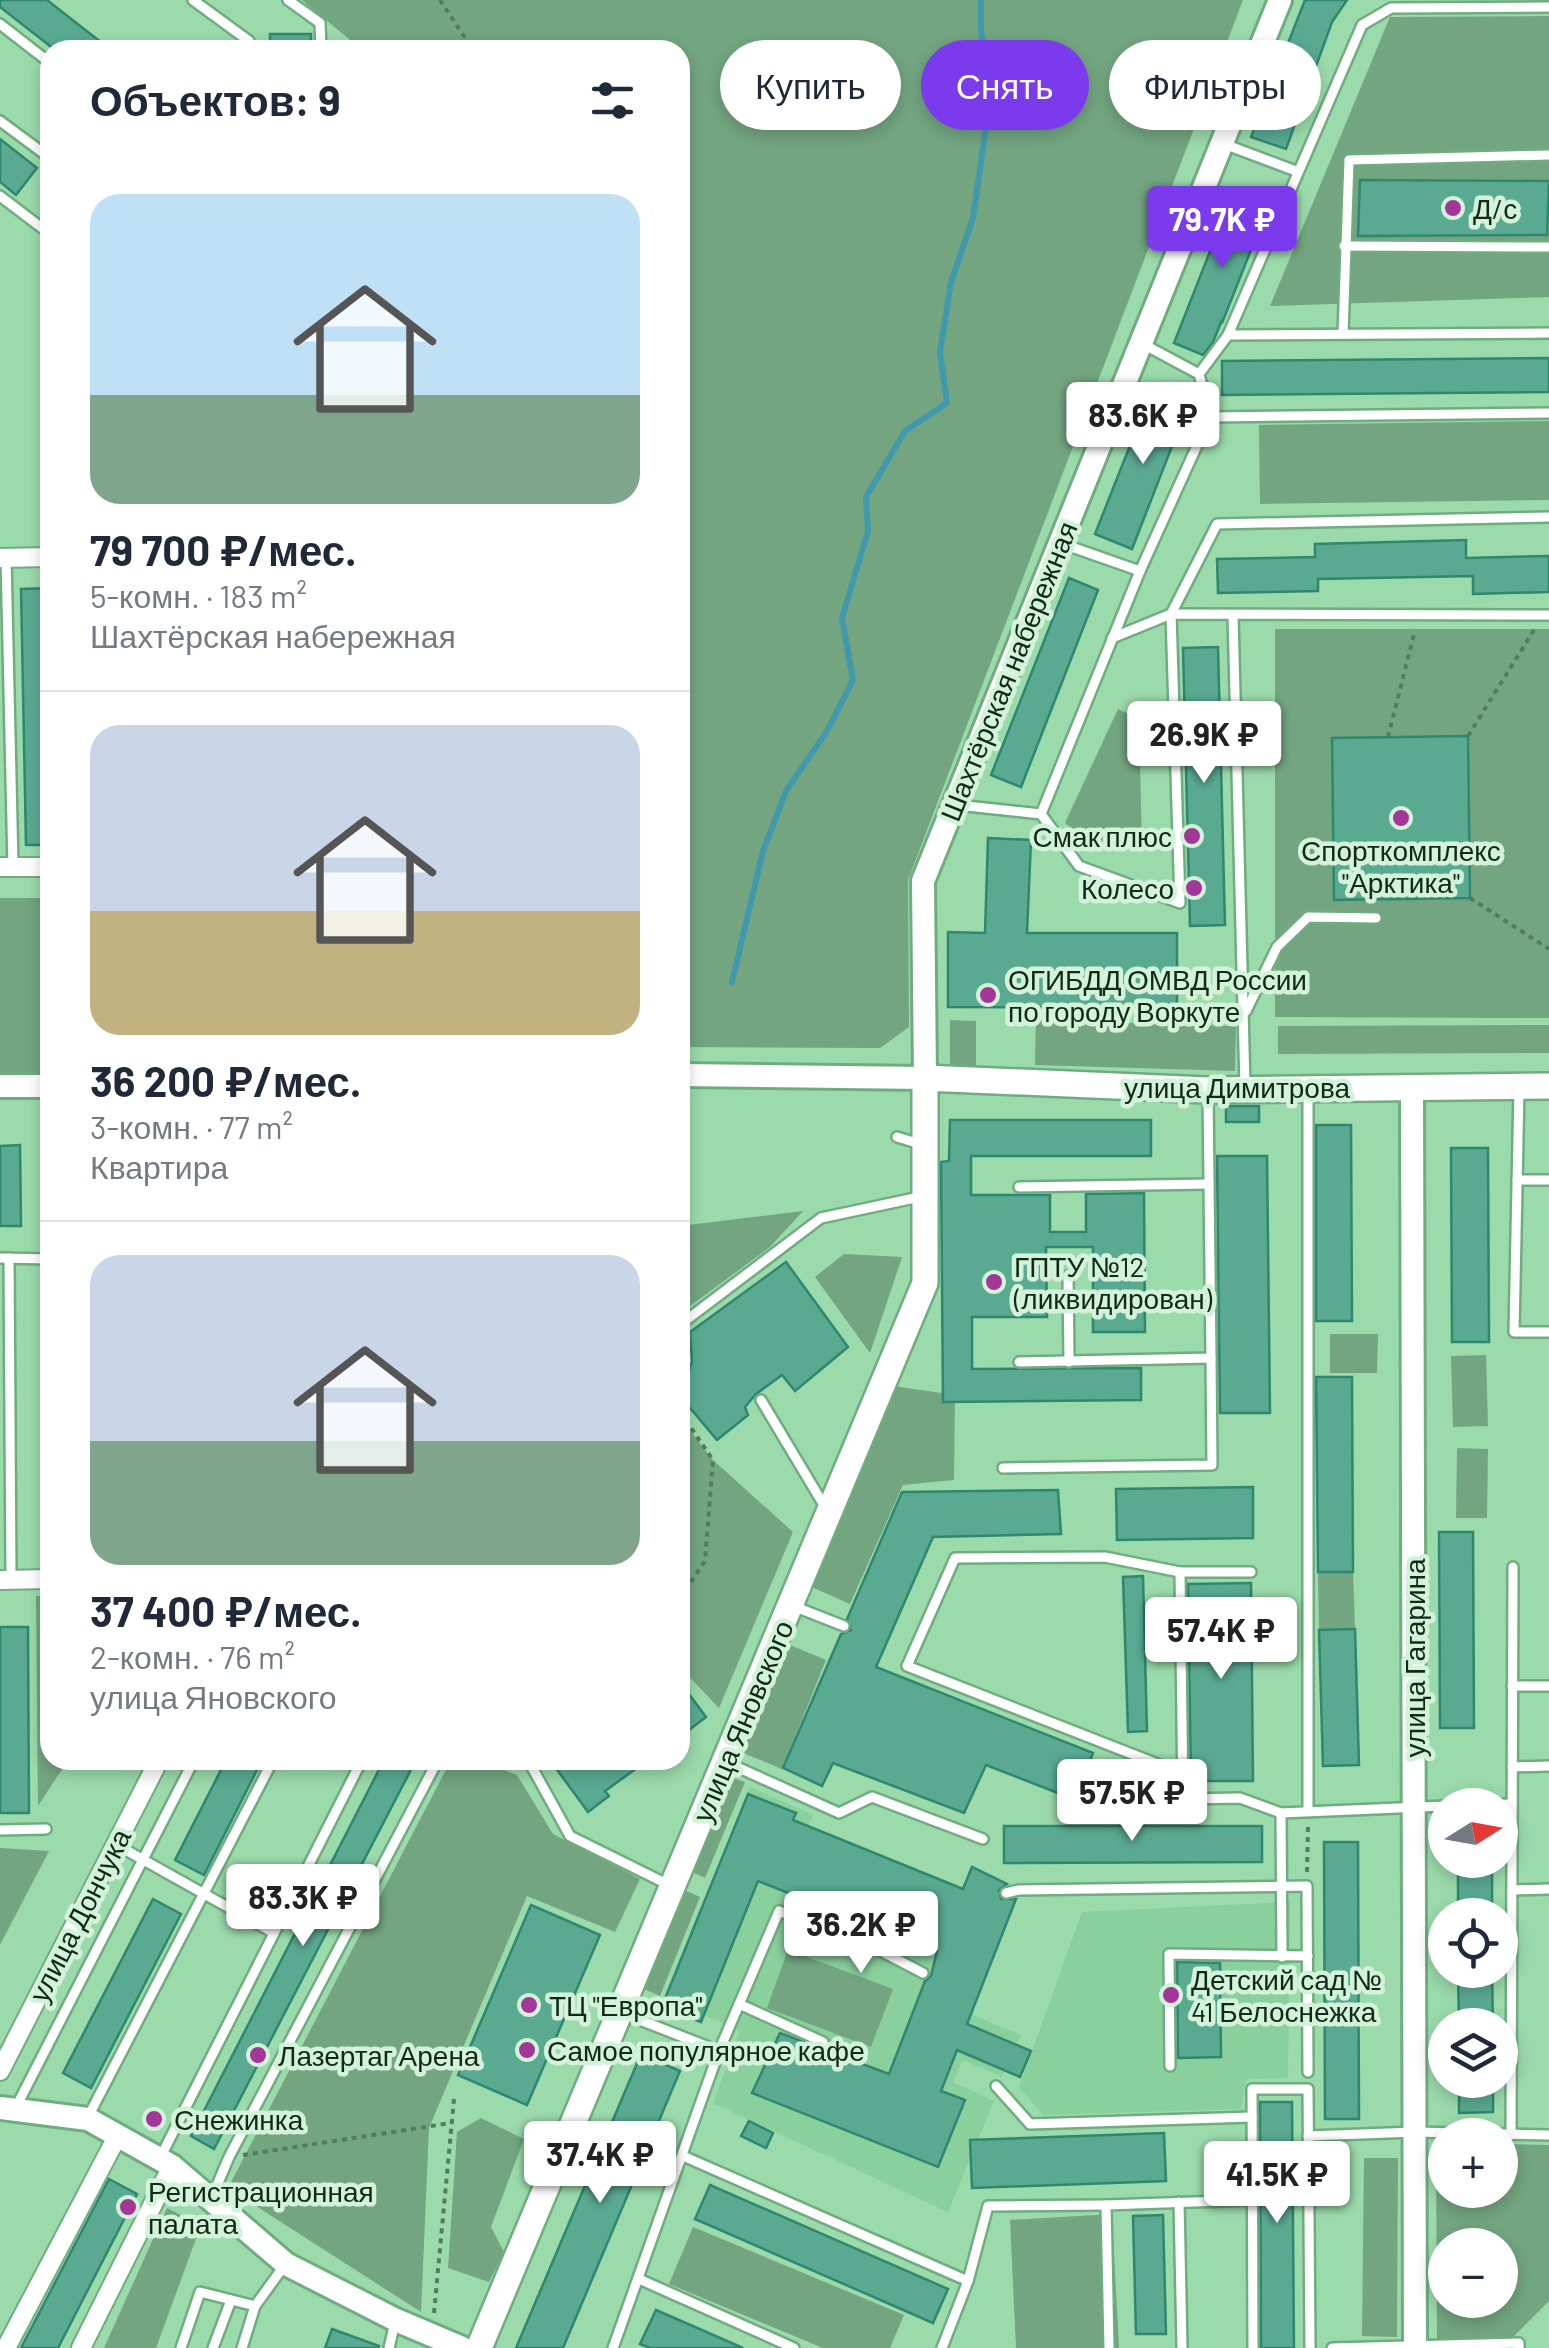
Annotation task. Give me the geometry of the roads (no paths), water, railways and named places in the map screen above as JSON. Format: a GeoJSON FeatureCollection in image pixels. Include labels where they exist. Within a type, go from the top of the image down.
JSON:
{"type":"FeatureCollection","features":[{"type":"Feature","properties":{"kind":"main road","name":"улица Димитрова"},"geometry":{"type":"LineString","coordinates":[[925,1078],[1208,1090],[1549,1086]]}},
{"type":"Feature","properties":{"kind":"main road","name":"улица Яновского"},"geometry":{"type":"LineString","coordinates":[[479,2348],[926,1283],[925,1078]]}},
{"type":"Feature","properties":{"kind":"street","name":"Шахтёрская набережная"},"geometry":{"type":"LineString","coordinates":[[925,1078],[923,880],[1280,0]]}},
{"type":"Feature","properties":{"kind":"street"},"geometry":{"type":"LineString","coordinates":[[3,558],[40,557]]}},
{"type":"Feature","properties":{"kind":"street"},"geometry":{"type":"LineString","coordinates":[[6,867],[40,867]]}},
{"type":"Feature","properties":{"kind":"street"},"geometry":{"type":"LineString","coordinates":[[690,1075],[925,1078]]}},
{"type":"Feature","properties":{"kind":"street"},"geometry":{"type":"LineString","coordinates":[[0,1086],[40,1086]]}},
{"type":"Feature","properties":{"kind":"street","name":"улица Гагарина"},"geometry":{"type":"LineString","coordinates":[[1412,1087],[1415,2348]]}},
{"type":"Feature","properties":{"kind":"street"},"geometry":{"type":"LineString","coordinates":[[5,1580],[40,1579]]}},
{"type":"Feature","properties":{"kind":"street","name":"улица Дончука"},"geometry":{"type":"LineString","coordinates":[[0,2071],[154,1770]]}},
{"type":"Feature","properties":{"kind":"street"},"geometry":{"type":"LineString","coordinates":[[8,2108],[88,2119],[166,2162],[212,2197],[286,2264],[396,2320],[462,2348]]}},
{"type":"Feature","properties":{"kind":"street"},"geometry":{"type":"LineString","coordinates":[[6,2348],[118,2136]]}},
{"type":"Feature","properties":{"kind":"street"},"geometry":{"type":"LineString","coordinates":[[81,2348],[166,2162]]}},
{"type":"Feature","properties":{"kind":"lane"},"geometry":{"type":"LineString","coordinates":[[194,0],[248,40]]}},
{"type":"Feature","properties":{"kind":"lane"},"geometry":{"type":"LineString","coordinates":[[288,0],[320,23],[320,40]]}},
{"type":"Feature","properties":{"kind":"lane"},"geometry":{"type":"LineString","coordinates":[[1199,374],[1228,335],[1362,25],[1392,8],[1549,7]]}},
{"type":"Feature","properties":{"kind":"lane"},"geometry":{"type":"LineString","coordinates":[[0,24],[40,55]]}},
{"type":"Feature","properties":{"kind":"lane"},"geometry":{"type":"LineString","coordinates":[[0,120],[40,150]]}},
{"type":"Feature","properties":{"kind":"lane"},"geometry":{"type":"LineString","coordinates":[[1222,144],[1296,172]]}},
{"type":"Feature","properties":{"kind":"lane"},"geometry":{"type":"LineString","coordinates":[[1343,334],[1349,160],[1549,156]]}},
{"type":"Feature","properties":{"kind":"lane"},"geometry":{"type":"LineString","coordinates":[[0,196],[40,226]]}},
{"type":"Feature","properties":{"kind":"lane"},"geometry":{"type":"LineString","coordinates":[[1344,246],[1549,247]]}},
{"type":"Feature","properties":{"kind":"lane"},"geometry":{"type":"LineString","coordinates":[[1228,335],[1549,333]]}},
{"type":"Feature","properties":{"kind":"lane"},"geometry":{"type":"LineString","coordinates":[[1041,814],[1140,571],[1210,417],[1199,374],[1141,343]]}},
{"type":"Feature","properties":{"kind":"lane"},"geometry":{"type":"LineString","coordinates":[[1210,417],[1549,413]]}},
{"type":"Feature","properties":{"kind":"lane"},"geometry":{"type":"LineString","coordinates":[[954,804],[1041,814],[1080,866],[1180,902],[1172,614],[1217,524],[1549,517]]}},
{"type":"Feature","properties":{"kind":"lane"},"geometry":{"type":"LineString","coordinates":[[1060,543],[1140,571]]}},
{"type":"Feature","properties":{"kind":"lane"},"geometry":{"type":"LineString","coordinates":[[3,558],[6,867]]}},
{"type":"Feature","properties":{"kind":"lane"},"geometry":{"type":"LineString","coordinates":[[1112,638],[1172,614],[1546,615]]}},
{"type":"Feature","properties":{"kind":"lane"},"geometry":{"type":"LineString","coordinates":[[1234,614],[1246,1090]]}},
{"type":"Feature","properties":{"kind":"lane"},"geometry":{"type":"LineString","coordinates":[[1244,1015],[1277,947],[1308,917],[1376,918]]}},
{"type":"Feature","properties":{"kind":"lane"},"geometry":{"type":"LineString","coordinates":[[1519,1087],[1514,1332],[1549,1332]]}},
{"type":"Feature","properties":{"kind":"lane"},"geometry":{"type":"LineString","coordinates":[[1308,1089],[1308,1811]]}},
{"type":"Feature","properties":{"kind":"lane"},"geometry":{"type":"LineString","coordinates":[[1004,1468],[1212,1465],[1208,1090]]}},
{"type":"Feature","properties":{"kind":"lane"},"geometry":{"type":"LineString","coordinates":[[898,1138],[927,1147]]}},
{"type":"Feature","properties":{"kind":"lane"},"geometry":{"type":"LineString","coordinates":[[1517,1180],[1549,1180]]}},
{"type":"Feature","properties":{"kind":"lane"},"geometry":{"type":"LineString","coordinates":[[1019,1188],[1209,1184]]}},
{"type":"Feature","properties":{"kind":"lane"},"geometry":{"type":"LineString","coordinates":[[690,1317],[822,1218],[927,1195]]}},
{"type":"Feature","properties":{"kind":"lane"},"geometry":{"type":"LineString","coordinates":[[5,1580],[5,1258],[40,1259]]}},
{"type":"Feature","properties":{"kind":"lane"},"geometry":{"type":"LineString","coordinates":[[1068,1276],[1069,1362]]}},
{"type":"Feature","properties":{"kind":"lane"},"geometry":{"type":"LineString","coordinates":[[1019,1362],[1211,1358]]}},
{"type":"Feature","properties":{"kind":"lane"},"geometry":{"type":"LineString","coordinates":[[761,1400],[829,1514]]}},
{"type":"Feature","properties":{"kind":"lane"},"geometry":{"type":"LineString","coordinates":[[1183,1774],[906,1666],[956,1558],[1105,1557],[1180,1572],[1250,1572]]}},
{"type":"Feature","properties":{"kind":"lane"},"geometry":{"type":"LineString","coordinates":[[1512,1788],[1513,1567]]}},
{"type":"Feature","properties":{"kind":"lane"},"geometry":{"type":"LineString","coordinates":[[1180,1572],[1183,1799],[1240,1798],[1281,1813],[1428,1806]]}},
{"type":"Feature","properties":{"kind":"lane"},"geometry":{"type":"LineString","coordinates":[[791,1605],[844,1626]]}},
{"type":"Feature","properties":{"kind":"lane"},"geometry":{"type":"LineString","coordinates":[[1512,1686],[1549,1686]]}},
{"type":"Feature","properties":{"kind":"lane"},"geometry":{"type":"LineString","coordinates":[[725,1762],[839,1813],[872,1797],[983,1839]]}},
{"type":"Feature","properties":{"kind":"lane"},"geometry":{"type":"LineString","coordinates":[[1512,1767],[1549,1766]]}},
{"type":"Feature","properties":{"kind":"lane"},"geometry":{"type":"LineString","coordinates":[[8,2108],[189,1770]]}},
{"type":"Feature","properties":{"kind":"lane"},"geometry":{"type":"LineString","coordinates":[[88,2119],[268,1770]]}},
{"type":"Feature","properties":{"kind":"lane"},"geometry":{"type":"LineString","coordinates":[[166,2162],[357,1770]]}},
{"type":"Feature","properties":{"kind":"lane"},"geometry":{"type":"LineString","coordinates":[[212,2197],[228,2157],[433,1770]]}},
{"type":"Feature","properties":{"kind":"lane"},"geometry":{"type":"LineString","coordinates":[[534,1770],[570,1836],[672,1887]]}},
{"type":"Feature","properties":{"kind":"lane"},"geometry":{"type":"LineString","coordinates":[[1281,1813],[1282,1957]]}},
{"type":"Feature","properties":{"kind":"lane"},"geometry":{"type":"LineString","coordinates":[[0,1830],[46,1829]]}},
{"type":"Feature","properties":{"kind":"lane"},"geometry":{"type":"LineString","coordinates":[[114,1844],[274,1934]]}},
{"type":"Feature","properties":{"kind":"lane"},"geometry":{"type":"LineString","coordinates":[[1511,2118],[1512,1878]]}},
{"type":"Feature","properties":{"kind":"lane"},"geometry":{"type":"LineString","coordinates":[[1006,1894],[1019,1890],[1306,1886],[1308,2072]]}},
{"type":"Feature","properties":{"kind":"lane"},"geometry":{"type":"LineString","coordinates":[[1512,1890],[1549,1889]]}},
{"type":"Feature","properties":{"kind":"lane"},"geometry":{"type":"LineString","coordinates":[[613,2348],[719,2052],[780,1911],[873,1947],[923,1973]]}},
{"type":"Feature","properties":{"kind":"lane"},"geometry":{"type":"LineString","coordinates":[[1170,2066],[1169,1954],[1308,1956]]}},
{"type":"Feature","properties":{"kind":"lane"},"geometry":{"type":"LineString","coordinates":[[740,2004],[822,2042]]}},
{"type":"Feature","properties":{"kind":"lane"},"geometry":{"type":"LineString","coordinates":[[620,2012],[719,2052]]}},
{"type":"Feature","properties":{"kind":"lane"},"geometry":{"type":"LineString","coordinates":[[996,2086],[1030,2124],[1252,2118]]}},
{"type":"Feature","properties":{"kind":"lane"},"geometry":{"type":"LineString","coordinates":[[1253,2348],[1252,2089],[1308,2089],[1310,2348]]}},
{"type":"Feature","properties":{"kind":"lane"},"geometry":{"type":"LineString","coordinates":[[1308,2136],[1428,2132]]}},
{"type":"Feature","properties":{"kind":"lane"},"geometry":{"type":"LineString","coordinates":[[1518,2135],[1549,2135]]}},
{"type":"Feature","properties":{"kind":"lane"},"geometry":{"type":"LineString","coordinates":[[683,2156],[968,2281]]}},
{"type":"Feature","properties":{"kind":"lane"},"geometry":{"type":"LineString","coordinates":[[942,2348],[968,2281],[988,2206],[1252,2200]]}},
{"type":"Feature","properties":{"kind":"lane"},"geometry":{"type":"LineString","coordinates":[[1180,2202],[1182,2348]]}},
{"type":"Feature","properties":{"kind":"lane"},"geometry":{"type":"LineString","coordinates":[[1106,2205],[1109,2348]]}},
{"type":"Feature","properties":{"kind":"lane"},"geometry":{"type":"LineString","coordinates":[[242,2348],[255,2306],[286,2264]]}},
{"type":"Feature","properties":{"kind":"lane"},"geometry":{"type":"LineString","coordinates":[[639,2279],[794,2348]]}},
{"type":"Feature","properties":{"kind":"lane"},"geometry":{"type":"LineString","coordinates":[[181,2348],[200,2292],[255,2306]]}},
{"type":"Feature","properties":{"kind":"lane"},"geometry":{"type":"LineString","coordinates":[[213,2348],[230,2300]]}},
{"type":"Feature","properties":{"kind":"lane"},"geometry":{"type":"LineString","coordinates":[[389,2348],[396,2320]]}},
{"type":"Feature","properties":{"kind":"lane"},"geometry":{"type":"LineString","coordinates":[[1332,2348],[1519,2343],[1519,2348]]}},
{"type":"Feature","properties":{"kind":"waterway"},"geometry":{"type":"LineString","coordinates":[[732,982],[763,851],[786,791],[827,731],[853,680],[842,618],[868,531],[866,497],[905,431],[947,403],[940,352],[951,282],[973,218],[991,92],[981,29],[981,0]]}},
{"type":"Feature","properties":{"kind":"place","name":"Д/с"},"geometry":{"type":"Point","coordinates":[1453,208]}},
{"type":"Feature","properties":{"kind":"place","name":"Спорткомплекс \"Арктика\""},"geometry":{"type":"Point","coordinates":[1401,818]}},
{"type":"Feature","properties":{"kind":"place","name":"Смак плюс"},"geometry":{"type":"Point","coordinates":[1192,836]}},
{"type":"Feature","properties":{"kind":"place","name":"Колесо"},"geometry":{"type":"Point","coordinates":[1194,888]}},
{"type":"Feature","properties":{"kind":"place","name":"ОГИБДД ОМВД России по городу Воркуте"},"geometry":{"type":"Point","coordinates":[988,995]}},
{"type":"Feature","properties":{"kind":"place","name":"ГПТУ №12 (ликвидирован)"},"geometry":{"type":"Point","coordinates":[994,1282]}},
{"type":"Feature","properties":{"kind":"place","name":"Детский сад № 41 Белоснежка"},"geometry":{"type":"Point","coordinates":[1171,1995]}},
{"type":"Feature","properties":{"kind":"place","name":"ТЦ \"Европа\""},"geometry":{"type":"Point","coordinates":[529,2005]}},
{"type":"Feature","properties":{"kind":"place","name":"Самое популярное кафе"},"geometry":{"type":"Point","coordinates":[527,2050]}},
{"type":"Feature","properties":{"kind":"place","name":"Лазертаг Арена"},"geometry":{"type":"Point","coordinates":[258,2055]}},
{"type":"Feature","properties":{"kind":"place","name":"Снежинка"},"geometry":{"type":"Point","coordinates":[154,2119]}},
{"type":"Feature","properties":{"kind":"place","name":"Регистрационная палата"},"geometry":{"type":"Point","coordinates":[128,2207]}}]}
